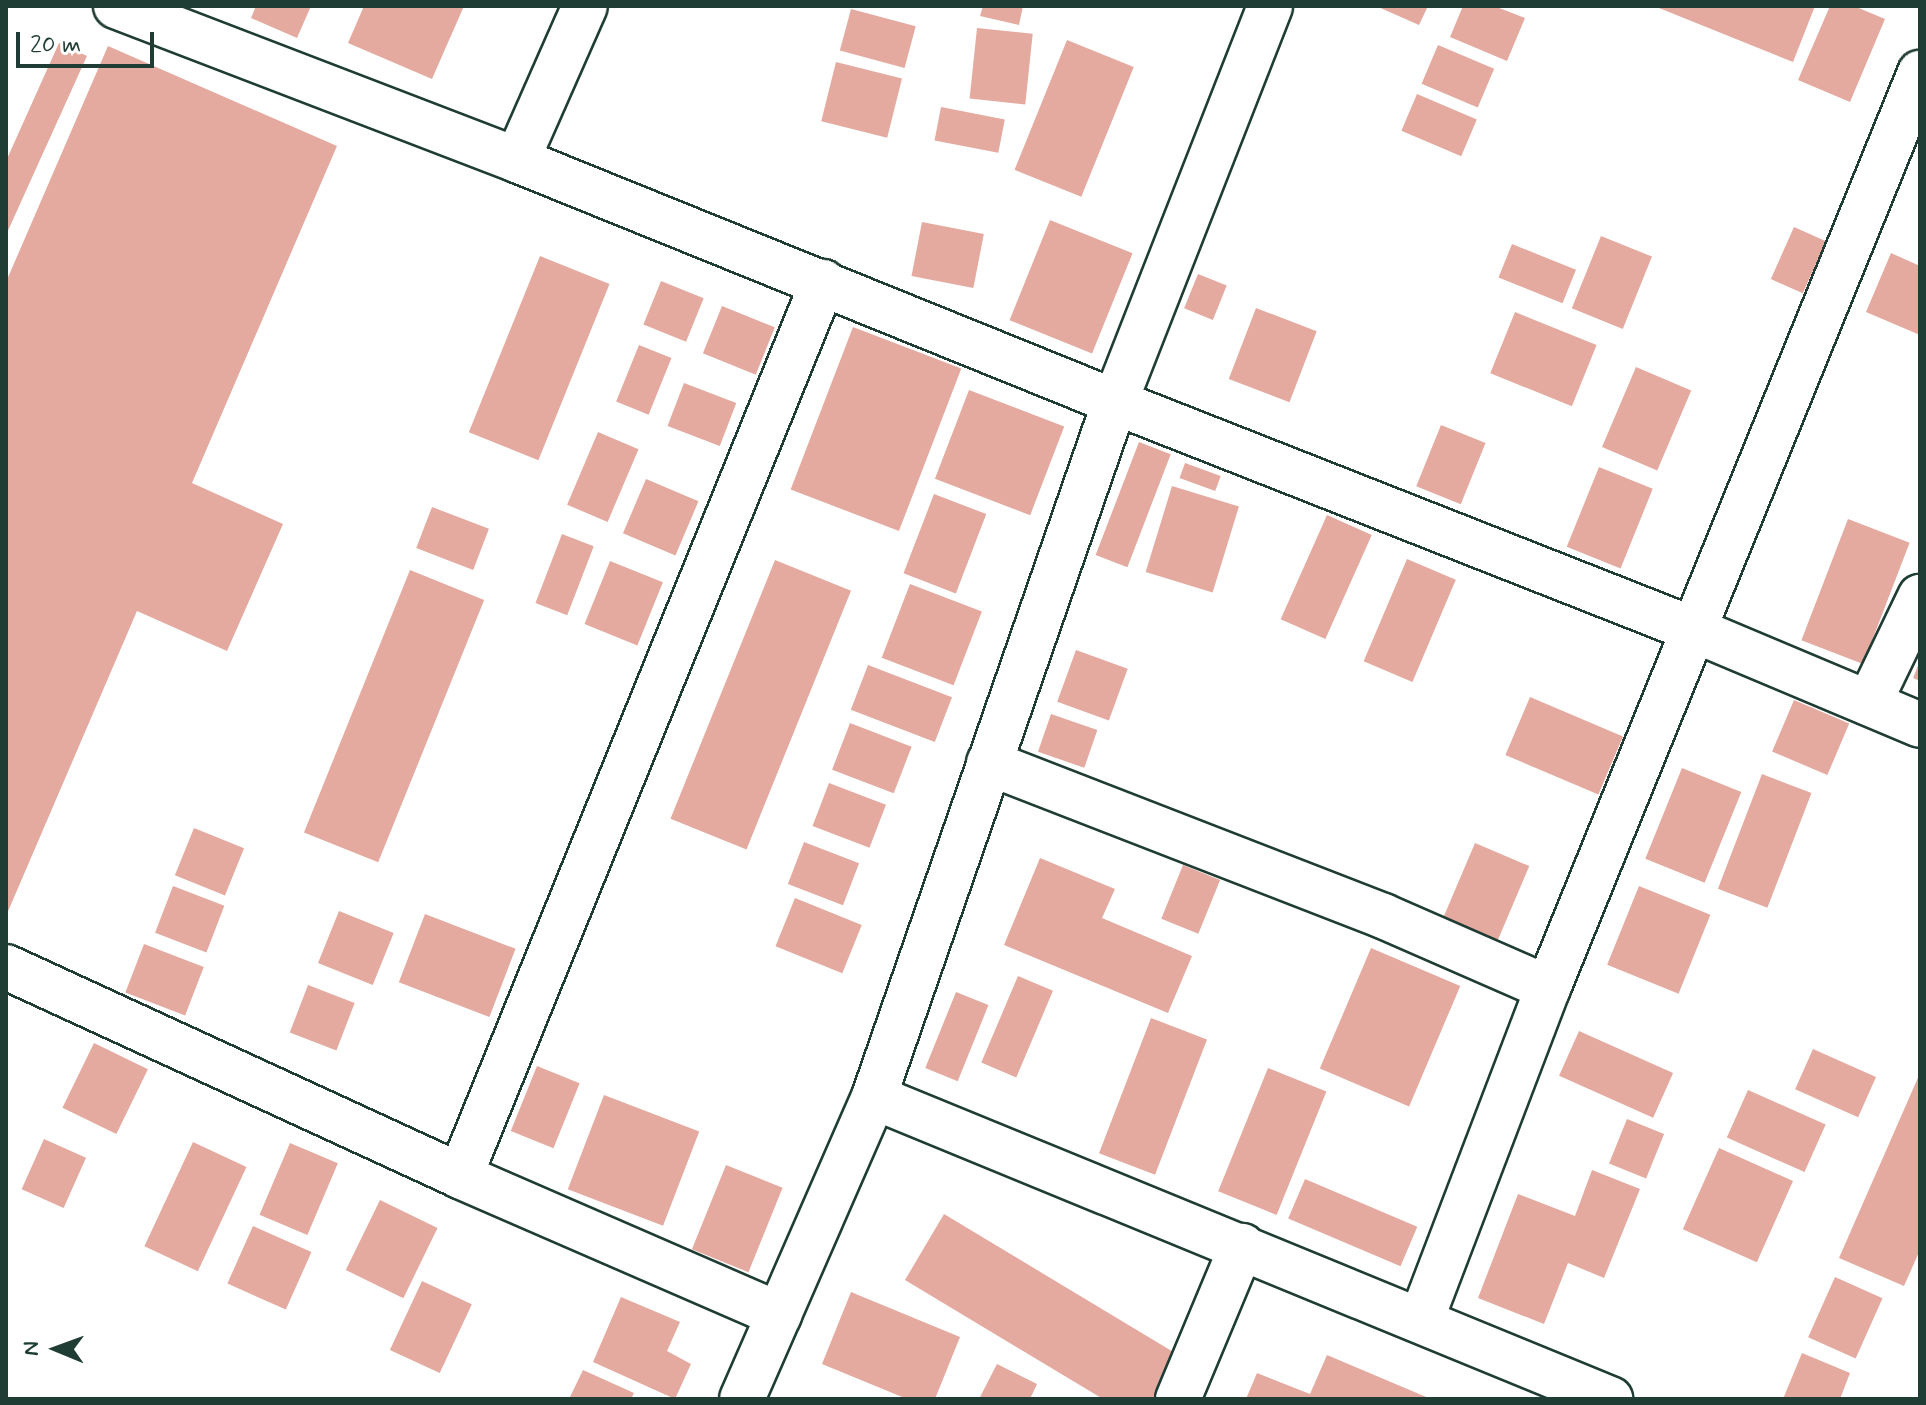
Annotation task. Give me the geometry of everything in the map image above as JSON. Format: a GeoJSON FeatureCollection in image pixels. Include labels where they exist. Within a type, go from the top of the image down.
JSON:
{"type":"FeatureCollection","features":[{"type":"Feature","properties":{"kind":"street"},"geometry":{"type":"LineString","coordinates":[[116,6],[517,160],[1115,402],[1692,629],[1920,725]]}},
{"type":"Feature","properties":{"kind":"street"},"geometry":{"type":"LineString","coordinates":[[517,160],[585,6]]}},
{"type":"Feature","properties":{"kind":"street"},"geometry":{"type":"LineString","coordinates":[[742,1399],[874,1097],[1115,402],[1270,6]]}},
{"type":"Feature","properties":{"kind":"street"},"geometry":{"type":"LineString","coordinates":[[1421,1320],[1548,988],[1920,73]]}},
{"type":"Feature","properties":{"kind":"street"},"geometry":{"type":"LineString","coordinates":[[460,1176],[823,282]]}},
{"type":"Feature","properties":{"kind":"street"},"geometry":{"type":"LineString","coordinates":[[1869,703],[1920,597]]}},
{"type":"Feature","properties":{"kind":"street"},"geometry":{"type":"LineString","coordinates":[[989,763],[1368,911],[1548,988]]}},
{"type":"Feature","properties":{"kind":"street"},"geometry":{"type":"LineString","coordinates":[[6,967],[460,1176],[779,1315]]}},
{"type":"Feature","properties":{"kind":"street"},"geometry":{"type":"LineString","coordinates":[[874,1097],[1421,1320],[1581,1394]]}},
{"type":"Feature","properties":{"kind":"street"},"geometry":{"type":"LineString","coordinates":[[1178,1399],[1242,1246]]}},
{"type":"Feature","properties":{"kind":"building"},"geometry":{"type":"Polygon","coordinates":[[[256,6],[311,6],[297,38],[251,18],[256,6]]]}},
{"type":"Feature","properties":{"kind":"building"},"geometry":{"type":"Polygon","coordinates":[[[364,6],[464,6],[432,79],[348,43],[364,6]]]}},
{"type":"Feature","properties":{"kind":"building"},"geometry":{"type":"Polygon","coordinates":[[[983,6],[1023,6],[1019,25],[980,16],[983,6]]]}},
{"type":"Feature","properties":{"kind":"building"},"geometry":{"type":"Polygon","coordinates":[[[1376,6],[1428,6],[1419,25],[1376,6]]]}},
{"type":"Feature","properties":{"kind":"building"},"geometry":{"type":"Polygon","coordinates":[[[1463,6],[1494,6],[1525,18],[1507,61],[1450,37],[1463,6]]]}},
{"type":"Feature","properties":{"kind":"building"},"geometry":{"type":"Polygon","coordinates":[[[1654,6],[1815,6],[1793,62],[1654,6]]]}},
{"type":"Feature","properties":{"kind":"building"},"geometry":{"type":"Polygon","coordinates":[[[1830,6],[1854,6],[1885,19],[1850,102],[1798,80],[1830,6]]]}},
{"type":"Feature","properties":{"kind":"building"},"geometry":{"type":"Polygon","coordinates":[[[851,9],[916,26],[905,68],[840,51],[851,9]]]}},
{"type":"Feature","properties":{"kind":"building"},"geometry":{"type":"Polygon","coordinates":[[[977,28],[1033,34],[1025,104],[970,99],[977,28]]]}},
{"type":"Feature","properties":{"kind":"building"},"geometry":{"type":"Polygon","coordinates":[[[1067,40],[1134,67],[1081,197],[1015,170],[1067,40]]]}},
{"type":"Feature","properties":{"kind":"building"},"geometry":{"type":"Polygon","coordinates":[[[59,43],[87,56],[6,235],[6,161],[59,43]]]}},
{"type":"Feature","properties":{"kind":"building"},"geometry":{"type":"Polygon","coordinates":[[[1438,45],[1494,69],[1478,107],[1422,84],[1438,45]]]}},
{"type":"Feature","properties":{"kind":"building"},"geometry":{"type":"Polygon","coordinates":[[[108,46],[337,146],[192,483],[283,524],[227,651],[137,611],[6,916],[6,282],[108,46]]]}},
{"type":"Feature","properties":{"kind":"building"},"geometry":{"type":"Polygon","coordinates":[[[836,62],[902,78],[887,138],[821,121],[836,62]]]}},
{"type":"Feature","properties":{"kind":"building"},"geometry":{"type":"Polygon","coordinates":[[[1417,94],[1477,119],[1461,156],[1401,131],[1417,94]]]}},
{"type":"Feature","properties":{"kind":"building"},"geometry":{"type":"Polygon","coordinates":[[[941,107],[1005,119],[998,153],[935,140],[941,107]]]}},
{"type":"Feature","properties":{"kind":"building"},"geometry":{"type":"Polygon","coordinates":[[[1050,220],[1133,253],[1092,353],[1010,320],[1050,220]]]}},
{"type":"Feature","properties":{"kind":"building"},"geometry":{"type":"Polygon","coordinates":[[[922,222],[984,234],[973,288],[912,276],[922,222]]]}},
{"type":"Feature","properties":{"kind":"building"},"geometry":{"type":"Polygon","coordinates":[[[1794,227],[1826,241],[1803,293],[1771,279],[1794,227]]]}},
{"type":"Feature","properties":{"kind":"building"},"geometry":{"type":"Polygon","coordinates":[[[1601,236],[1652,257],[1623,329],[1572,308],[1601,236]]]}},
{"type":"Feature","properties":{"kind":"building"},"geometry":{"type":"Polygon","coordinates":[[[1512,244],[1576,270],[1562,303],[1499,277],[1512,244]]]}},
{"type":"Feature","properties":{"kind":"building"},"geometry":{"type":"Polygon","coordinates":[[[1891,253],[1920,266],[1920,335],[1866,312],[1891,253]]]}},
{"type":"Feature","properties":{"kind":"building"},"geometry":{"type":"Polygon","coordinates":[[[540,256],[610,284],[538,460],[469,432],[540,256]]]}},
{"type":"Feature","properties":{"kind":"building"},"geometry":{"type":"Polygon","coordinates":[[[1198,274],[1227,286],[1213,320],[1184,308],[1198,274]]]}},
{"type":"Feature","properties":{"kind":"building"},"geometry":{"type":"Polygon","coordinates":[[[661,281],[704,298],[686,342],[643,325],[661,281]]]}},
{"type":"Feature","properties":{"kind":"building"},"geometry":{"type":"Polygon","coordinates":[[[722,306],[775,327],[756,375],[703,353],[722,306]]]}},
{"type":"Feature","properties":{"kind":"building"},"geometry":{"type":"Polygon","coordinates":[[[1256,308],[1317,331],[1289,402],[1229,379],[1256,308]]]}},
{"type":"Feature","properties":{"kind":"building"},"geometry":{"type":"Polygon","coordinates":[[[1515,312],[1597,345],[1572,406],[1490,373],[1515,312]]]}},
{"type":"Feature","properties":{"kind":"building"},"geometry":{"type":"Polygon","coordinates":[[[853,327],[961,369],[899,531],[791,489],[853,327]]]}},
{"type":"Feature","properties":{"kind":"building"},"geometry":{"type":"Polygon","coordinates":[[[639,345],[671,358],[649,415],[616,402],[639,345]]]}},
{"type":"Feature","properties":{"kind":"building"},"geometry":{"type":"Polygon","coordinates":[[[1636,367],[1691,390],[1657,471],[1602,447],[1636,367]]]}},
{"type":"Feature","properties":{"kind":"building"},"geometry":{"type":"Polygon","coordinates":[[[684,383],[736,403],[720,446],[668,426],[684,383]]]}},
{"type":"Feature","properties":{"kind":"building"},"geometry":{"type":"Polygon","coordinates":[[[969,390],[1064,427],[1030,515],[935,479],[969,390]]]}},
{"type":"Feature","properties":{"kind":"building"},"geometry":{"type":"Polygon","coordinates":[[[1441,425],[1486,443],[1461,504],[1416,486],[1441,425]]]}},
{"type":"Feature","properties":{"kind":"building"},"geometry":{"type":"Polygon","coordinates":[[[598,432],[639,449],[608,522],[567,505],[598,432]]]}},
{"type":"Feature","properties":{"kind":"building"},"geometry":{"type":"Polygon","coordinates":[[[1139,442],[1171,454],[1127,567],[1096,555],[1139,442]]]}},
{"type":"Feature","properties":{"kind":"building"},"geometry":{"type":"Polygon","coordinates":[[[1185,463],[1221,476],[1215,491],[1180,478],[1185,463]]]}},
{"type":"Feature","properties":{"kind":"building"},"geometry":{"type":"Polygon","coordinates":[[[1599,467],[1653,489],[1621,568],[1567,547],[1599,467]]]}},
{"type":"Feature","properties":{"kind":"building"},"geometry":{"type":"Polygon","coordinates":[[[646,479],[698,501],[675,556],[623,533],[646,479]]]}},
{"type":"Feature","properties":{"kind":"building"},"geometry":{"type":"Polygon","coordinates":[[[1172,486],[1239,506],[1213,593],[1146,572],[1172,486]]]}},
{"type":"Feature","properties":{"kind":"building"},"geometry":{"type":"Polygon","coordinates":[[[934,494],[986,514],[956,593],[904,573],[934,494]]]}},
{"type":"Feature","properties":{"kind":"building"},"geometry":{"type":"Polygon","coordinates":[[[432,507],[489,529],[473,570],[416,548],[432,507]]]}},
{"type":"Feature","properties":{"kind":"building"},"geometry":{"type":"Polygon","coordinates":[[[1327,515],[1372,535],[1325,639],[1281,619],[1327,515]]]}},
{"type":"Feature","properties":{"kind":"building"},"geometry":{"type":"Polygon","coordinates":[[[1848,519],[1910,543],[1863,664],[1801,640],[1848,519]]]}},
{"type":"Feature","properties":{"kind":"building"},"geometry":{"type":"Polygon","coordinates":[[[562,534],[594,546],[567,615],[535,603],[562,534]]]}},
{"type":"Feature","properties":{"kind":"building"},"geometry":{"type":"Polygon","coordinates":[[[1407,559],[1456,580],[1412,682],[1364,661],[1407,559]]]}},
{"type":"Feature","properties":{"kind":"building"},"geometry":{"type":"Polygon","coordinates":[[[775,560],[851,591],[747,849],[670,819],[775,560]]]}},
{"type":"Feature","properties":{"kind":"building"},"geometry":{"type":"Polygon","coordinates":[[[610,561],[663,582],[637,645],[585,624],[610,561]]]}},
{"type":"Feature","properties":{"kind":"building"},"geometry":{"type":"Polygon","coordinates":[[[410,570],[484,600],[378,862],[304,832],[410,570]]]}},
{"type":"Feature","properties":{"kind":"building"},"geometry":{"type":"Polygon","coordinates":[[[910,584],[982,612],[954,685],[882,658],[910,584]]]}},
{"type":"Feature","properties":{"kind":"building"},"geometry":{"type":"Polygon","coordinates":[[[1076,650],[1128,669],[1109,720],[1057,702],[1076,650]]]}},
{"type":"Feature","properties":{"kind":"building"},"geometry":{"type":"Polygon","coordinates":[[[1920,661],[1920,681],[1913,678],[1920,661]]]}},
{"type":"Feature","properties":{"kind":"building"},"geometry":{"type":"Polygon","coordinates":[[[868,665],[952,697],[935,742],[851,710],[868,665]]]}},
{"type":"Feature","properties":{"kind":"building"},"geometry":{"type":"Polygon","coordinates":[[[1530,697],[1623,736],[1598,794],[1505,755],[1530,697]]]}},
{"type":"Feature","properties":{"kind":"building"},"geometry":{"type":"Polygon","coordinates":[[[1794,700],[1849,723],[1827,775],[1772,752],[1794,700]]]}},
{"type":"Feature","properties":{"kind":"building"},"geometry":{"type":"Polygon","coordinates":[[[1051,714],[1097,730],[1084,768],[1038,752],[1051,714]]]}},
{"type":"Feature","properties":{"kind":"building"},"geometry":{"type":"Polygon","coordinates":[[[850,723],[912,747],[894,793],[832,770],[850,723]]]}},
{"type":"Feature","properties":{"kind":"building"},"geometry":{"type":"Polygon","coordinates":[[[1682,768],[1741,792],[1705,883],[1645,859],[1682,768]]]}},
{"type":"Feature","properties":{"kind":"building"},"geometry":{"type":"Polygon","coordinates":[[[1762,774],[1811,793],[1767,908],[1718,889],[1762,774]]]}},
{"type":"Feature","properties":{"kind":"building"},"geometry":{"type":"Polygon","coordinates":[[[829,783],[886,805],[869,848],[813,826],[829,783]]]}},
{"type":"Feature","properties":{"kind":"building"},"geometry":{"type":"Polygon","coordinates":[[[194,828],[244,848],[225,896],[175,875],[194,828]]]}},
{"type":"Feature","properties":{"kind":"building"},"geometry":{"type":"Polygon","coordinates":[[[804,842],[859,863],[843,905],[788,884],[804,842]]]}},
{"type":"Feature","properties":{"kind":"building"},"geometry":{"type":"Polygon","coordinates":[[[1475,843],[1529,866],[1498,941],[1443,918],[1475,843]]]}},
{"type":"Feature","properties":{"kind":"building"},"geometry":{"type":"Polygon","coordinates":[[[1040,858],[1115,889],[1102,918],[1192,956],[1168,1013],[1004,945],[1040,858]]]}},
{"type":"Feature","properties":{"kind":"building"},"geometry":{"type":"Polygon","coordinates":[[[1183,865],[1220,880],[1198,934],[1161,919],[1183,865]]]}},
{"type":"Feature","properties":{"kind":"building"},"geometry":{"type":"Polygon","coordinates":[[[173,886],[224,906],[206,952],[155,933],[173,886]]]}},
{"type":"Feature","properties":{"kind":"building"},"geometry":{"type":"Polygon","coordinates":[[[1639,886],[1710,915],[1679,994],[1607,965],[1639,886]]]}},
{"type":"Feature","properties":{"kind":"building"},"geometry":{"type":"Polygon","coordinates":[[[795,898],[862,925],[842,973],[776,946],[795,898]]]}},
{"type":"Feature","properties":{"kind":"building"},"geometry":{"type":"Polygon","coordinates":[[[339,911],[394,933],[373,985],[318,963],[339,911]]]}},
{"type":"Feature","properties":{"kind":"building"},"geometry":{"type":"Polygon","coordinates":[[[425,914],[516,949],[489,1017],[399,982],[425,914]]]}},
{"type":"Feature","properties":{"kind":"building"},"geometry":{"type":"Polygon","coordinates":[[[144,944],[204,967],[185,1015],[125,993],[144,944]]]}},
{"type":"Feature","properties":{"kind":"building"},"geometry":{"type":"Polygon","coordinates":[[[1371,948],[1460,986],[1409,1106],[1320,1069],[1371,948]]]}},
{"type":"Feature","properties":{"kind":"building"},"geometry":{"type":"Polygon","coordinates":[[[1018,976],[1053,991],[1016,1077],[981,1063],[1018,976]]]}},
{"type":"Feature","properties":{"kind":"building"},"geometry":{"type":"Polygon","coordinates":[[[308,985],[355,1003],[336,1051],[290,1033],[308,985]]]}},
{"type":"Feature","properties":{"kind":"building"},"geometry":{"type":"Polygon","coordinates":[[[956,992],[988,1005],[958,1081],[925,1068],[956,992]]]}},
{"type":"Feature","properties":{"kind":"building"},"geometry":{"type":"Polygon","coordinates":[[[1151,1018],[1207,1040],[1155,1175],[1099,1153],[1151,1018]]]}},
{"type":"Feature","properties":{"kind":"building"},"geometry":{"type":"Polygon","coordinates":[[[1579,1031],[1673,1073],[1653,1118],[1559,1076],[1579,1031]]]}},
{"type":"Feature","properties":{"kind":"building"},"geometry":{"type":"Polygon","coordinates":[[[94,1043],[148,1069],[116,1134],[62,1108],[94,1043]]]}},
{"type":"Feature","properties":{"kind":"building"},"geometry":{"type":"Polygon","coordinates":[[[1813,1049],[1876,1077],[1858,1117],[1795,1089],[1813,1049]]]}},
{"type":"Feature","properties":{"kind":"building"},"geometry":{"type":"Polygon","coordinates":[[[537,1066],[580,1083],[553,1148],[511,1131],[537,1066]]]}},
{"type":"Feature","properties":{"kind":"building"},"geometry":{"type":"Polygon","coordinates":[[[1268,1068],[1326,1092],[1277,1215],[1218,1191],[1268,1068]]]}},
{"type":"Feature","properties":{"kind":"building"},"geometry":{"type":"Polygon","coordinates":[[[1920,1073],[1920,1250],[1904,1286],[1839,1258],[1920,1073]]]}},
{"type":"Feature","properties":{"kind":"building"},"geometry":{"type":"Polygon","coordinates":[[[1748,1090],[1826,1125],[1805,1172],[1727,1138],[1748,1090]]]}},
{"type":"Feature","properties":{"kind":"building"},"geometry":{"type":"Polygon","coordinates":[[[604,1095],[699,1132],[663,1226],[568,1189],[604,1095]]]}},
{"type":"Feature","properties":{"kind":"building"},"geometry":{"type":"Polygon","coordinates":[[[1627,1119],[1664,1134],[1646,1178],[1609,1164],[1627,1119]]]}},
{"type":"Feature","properties":{"kind":"building"},"geometry":{"type":"Polygon","coordinates":[[[44,1139],[86,1158],[64,1208],[22,1189],[44,1139]]]}},
{"type":"Feature","properties":{"kind":"building"},"geometry":{"type":"Polygon","coordinates":[[[193,1142],[246,1167],[198,1271],[144,1246],[193,1142]]]}},
{"type":"Feature","properties":{"kind":"building"},"geometry":{"type":"Polygon","coordinates":[[[290,1143],[338,1163],[307,1235],[260,1215],[290,1143]]]}},
{"type":"Feature","properties":{"kind":"building"},"geometry":{"type":"Polygon","coordinates":[[[1719,1148],[1793,1181],[1757,1262],[1683,1229],[1719,1148]]]}},
{"type":"Feature","properties":{"kind":"building"},"geometry":{"type":"Polygon","coordinates":[[[726,1165],[783,1188],[748,1272],[692,1249],[726,1165]]]}},
{"type":"Feature","properties":{"kind":"building"},"geometry":{"type":"Polygon","coordinates":[[[1592,1170],[1640,1189],[1604,1278],[1568,1263],[1544,1324],[1478,1298],[1518,1194],[1575,1216],[1592,1170]]]}},
{"type":"Feature","properties":{"kind":"building"},"geometry":{"type":"Polygon","coordinates":[[[1305,1179],[1417,1227],[1401,1266],[1288,1219],[1305,1179]]]}},
{"type":"Feature","properties":{"kind":"building"},"geometry":{"type":"Polygon","coordinates":[[[380,1200],[438,1228],[403,1298],[346,1270],[380,1200]]]}},
{"type":"Feature","properties":{"kind":"building"},"geometry":{"type":"Polygon","coordinates":[[[944,1214],[1185,1359],[1161,1399],[1103,1399],[905,1280],[944,1214]]]}},
{"type":"Feature","properties":{"kind":"building"},"geometry":{"type":"Polygon","coordinates":[[[253,1226],[311,1252],[286,1310],[227,1284],[253,1226]]]}},
{"type":"Feature","properties":{"kind":"building"},"geometry":{"type":"Polygon","coordinates":[[[1835,1277],[1883,1298],[1856,1358],[1808,1337],[1835,1277]]]}},
{"type":"Feature","properties":{"kind":"building"},"geometry":{"type":"Polygon","coordinates":[[[422,1281],[472,1304],[440,1373],[390,1350],[422,1281]]]}},
{"type":"Feature","properties":{"kind":"building"},"geometry":{"type":"Polygon","coordinates":[[[851,1292],[960,1337],[935,1399],[907,1399],[822,1364],[851,1292]]]}},
{"type":"Feature","properties":{"kind":"building"},"geometry":{"type":"Polygon","coordinates":[[[621,1297],[680,1322],[667,1351],[691,1364],[675,1399],[593,1362],[621,1297]]]}},
{"type":"Feature","properties":{"kind":"building"},"geometry":{"type":"Polygon","coordinates":[[[1802,1353],[1850,1373],[1840,1399],[1783,1399],[1802,1353]]]}},
{"type":"Feature","properties":{"kind":"building"},"geometry":{"type":"Polygon","coordinates":[[[1327,1355],[1431,1399],[1246,1399],[1257,1373],[1310,1394],[1327,1355]]]}},
{"type":"Feature","properties":{"kind":"building"},"geometry":{"type":"Polygon","coordinates":[[[997,1364],[1037,1384],[1030,1399],[979,1399],[997,1364]]]}},
{"type":"Feature","properties":{"kind":"building"},"geometry":{"type":"Polygon","coordinates":[[[583,1370],[634,1393],[631,1399],[569,1399],[583,1370]]]}}]}
